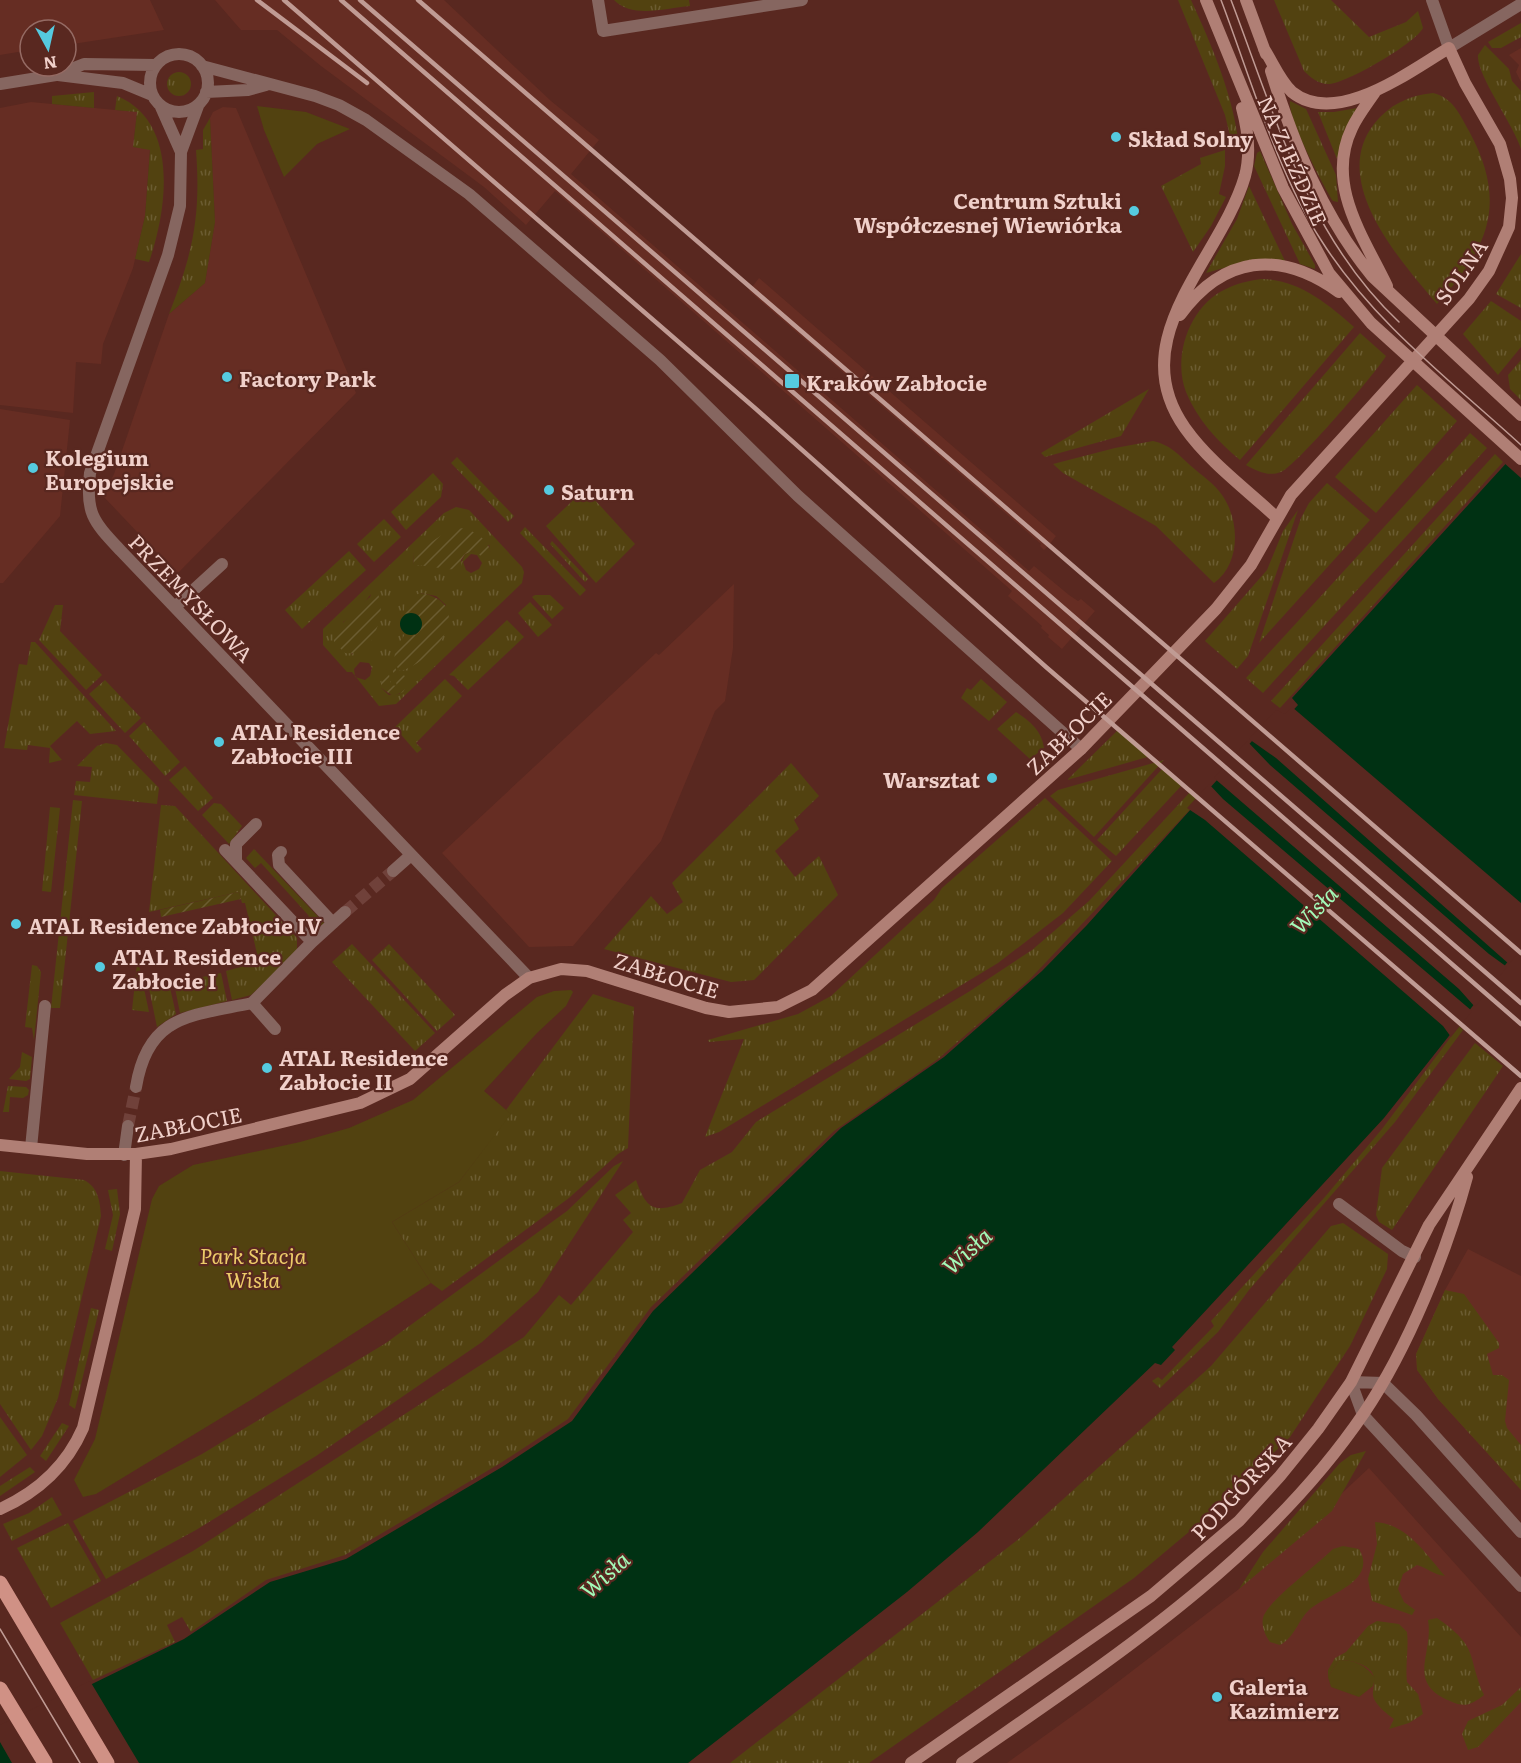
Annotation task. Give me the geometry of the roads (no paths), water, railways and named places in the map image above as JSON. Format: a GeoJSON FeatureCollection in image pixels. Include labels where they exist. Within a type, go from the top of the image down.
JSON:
{"type":"FeatureCollection","features":[{"type":"Feature","properties":{"kind":"main road"},"geometry":{"type":"LineString","coordinates":[[0,1583],[107,1763]]}},
{"type":"Feature","properties":{"kind":"main road"},"geometry":{"type":"LineString","coordinates":[[0,1689],[45,1763]]}},
{"type":"Feature","properties":{"kind":"street"},"geometry":{"type":"LineString","coordinates":[[598,0],[603,31],[802,0]]}},
{"type":"Feature","properties":{"kind":"street","name":"NA ZJEŹDZIE"},"geometry":{"type":"LineString","coordinates":[[1206,0],[1297,220],[1329,273],[1348,298],[1371,322],[1521,459]]}},
{"type":"Feature","properties":{"kind":"street","name":"NA ZJEŹDZIE"},"geometry":{"type":"LineString","coordinates":[[1246,0],[1299,153],[1328,213],[1355,255],[1404,306],[1521,415]]}},
{"type":"Feature","properties":{"kind":"street","name":"SOLNA"},"geometry":{"type":"LineString","coordinates":[[1276,517],[1291,495],[1469,298],[1489,271],[1505,239],[1512,198],[1504,152],[1449,48],[1432,0]]}},
{"type":"Feature","properties":{"kind":"street"},"geometry":{"type":"LineString","coordinates":[[1264,49],[1287,87],[1305,98],[1322,102],[1344,101],[1375,92],[1521,4]]}},
{"type":"Feature","properties":{"kind":"street"},"geometry":{"type":"LineString","coordinates":[[179,54],[196,60],[202,66],[207,78],[206,92],[198,106],[179,112],[161,107],[152,95],[150,79],[156,65],[163,59],[179,54]]}},
{"type":"Feature","properties":{"kind":"street"},"geometry":{"type":"LineString","coordinates":[[78,66],[84,64],[156,65]]}},
{"type":"Feature","properties":{"kind":"street"},"geometry":{"type":"LineString","coordinates":[[202,66],[266,85],[315,96],[352,112],[469,194],[660,360],[798,496],[1081,749]]}},
{"type":"Feature","properties":{"kind":"street"},"geometry":{"type":"LineString","coordinates":[[1232,66],[1247,125],[1245,175],[1219,235],[1173,313],[1164,364],[1166,383],[1180,420],[1231,476],[1276,517]]}},
{"type":"Feature","properties":{"kind":"street"},"geometry":{"type":"LineString","coordinates":[[0,84],[37,78]]}},
{"type":"Feature","properties":{"kind":"street"},"geometry":{"type":"LineString","coordinates":[[78,78],[123,83],[152,95]]}},
{"type":"Feature","properties":{"kind":"street"},"geometry":{"type":"LineString","coordinates":[[206,92],[248,90],[266,85]]}},
{"type":"Feature","properties":{"kind":"street"},"geometry":{"type":"LineString","coordinates":[[1375,92],[1355,123],[1346,145],[1344,183],[1353,220],[1390,292]]}},
{"type":"Feature","properties":{"kind":"street","name":"PRZEMYSŁOWA"},"geometry":{"type":"LineString","coordinates":[[198,106],[181,152],[180,206],[168,255],[90,473],[87,494],[88,509],[95,524],[529,978]]}},
{"type":"Feature","properties":{"kind":"street","name":"PRZEMYSŁOWA"},"geometry":{"type":"LineString","coordinates":[[161,107],[181,152]]}},
{"type":"Feature","properties":{"kind":"street"},"geometry":{"type":"LineString","coordinates":[[1167,343],[1179,315],[1193,296],[1205,284],[1239,268],[1266,264],[1295,269],[1329,285],[1348,298]]}},
{"type":"Feature","properties":{"kind":"street","name":"ZABŁOCIE"},"geometry":{"type":"LineString","coordinates":[[0,1145],[130,1154],[183,1147],[377,1097],[410,1079],[505,995],[529,978],[561,969],[587,971],[706,1008],[729,1012],[766,1010],[797,999],[827,979],[933,880],[1081,749],[1232,591],[1257,555],[1276,517]]}},
{"type":"Feature","properties":{"kind":"street"},"geometry":{"type":"LineString","coordinates":[[176,607],[222,564]]}},
{"type":"Feature","properties":{"kind":"street"},"geometry":{"type":"LineString","coordinates":[[236,860],[236,844],[256,824]]}},
{"type":"Feature","properties":{"kind":"street"},"geometry":{"type":"LineString","coordinates":[[225,850],[312,942]]}},
{"type":"Feature","properties":{"kind":"street"},"geometry":{"type":"LineString","coordinates":[[281,852],[278,855],[279,864],[333,923]]}},
{"type":"Feature","properties":{"kind":"street"},"geometry":{"type":"LineString","coordinates":[[393,871],[411,855]]}},
{"type":"Feature","properties":{"kind":"street"},"geometry":{"type":"LineString","coordinates":[[136,1087],[139,1065],[146,1050],[164,1029],[188,1017],[252,1003],[345,912]]}},
{"type":"Feature","properties":{"kind":"street"},"geometry":{"type":"LineString","coordinates":[[252,1003],[275,1029]]}},
{"type":"Feature","properties":{"kind":"street"},"geometry":{"type":"LineString","coordinates":[[31,1148],[45,1006]]}},
{"type":"Feature","properties":{"kind":"street","name":"PODGÓRSKA"},"geometry":{"type":"LineString","coordinates":[[911,1763],[1151,1596],[1239,1521],[1280,1476],[1351,1382],[1429,1225],[1521,1088]]}},
{"type":"Feature","properties":{"kind":"street"},"geometry":{"type":"LineString","coordinates":[[0,1509],[34,1491],[49,1478],[70,1455],[83,1428],[135,1209],[128,1126]]}},
{"type":"Feature","properties":{"kind":"street","name":"PODGÓRSKA"},"geometry":{"type":"LineString","coordinates":[[962,1763],[1117,1654],[1186,1602],[1233,1562],[1299,1494],[1363,1414],[1383,1383],[1452,1229],[1469,1167]]}},
{"type":"Feature","properties":{"kind":"street"},"geometry":{"type":"LineString","coordinates":[[1339,1204],[1401,1251],[1414,1257]]}},
{"type":"Feature","properties":{"kind":"street"},"geometry":{"type":"LineString","coordinates":[[1521,1532],[1416,1415],[1383,1383],[1351,1382],[1363,1414],[1521,1586]]}},
{"type":"Feature","properties":{"kind":"water","name":"Wisła"},"geometry":{"type":"Polygon","coordinates":[[[1521,447],[1521,945],[1384,1118],[1172,1347],[1175,1350],[1161,1365],[1155,1363],[978,1532],[907,1592],[688,1763],[0,1763],[0,1729],[184,1639],[270,1582],[346,1559],[502,1467],[572,1421],[653,1311],[841,1128],[944,1057],[1042,971],[1087,925],[1278,712],[1286,718],[1298,705],[1292,698],[1521,447]]]}},
{"type":"Feature","properties":{"kind":"water"},"geometry":{"type":"Polygon","coordinates":[[[411,613],[419,616],[422,624],[419,632],[411,635],[403,632],[400,624],[403,616],[411,613]]]}},
{"type":"Feature","properties":{"kind":"tunnel"},"geometry":{"type":"LineString","coordinates":[[345,912],[393,871]]}},
{"type":"Feature","properties":{"kind":"tunnel"},"geometry":{"type":"LineString","coordinates":[[128,1126],[136,1087]]}},
{"type":"Feature","properties":{"kind":"tram line"},"geometry":{"type":"LineString","coordinates":[[1221,0],[1265,123],[1291,184],[1321,240],[1341,269],[1388,324],[1521,445]]}},
{"type":"Feature","properties":{"kind":"tram line"},"geometry":{"type":"LineString","coordinates":[[1231,0],[1279,129],[1317,213],[1340,252],[1367,288],[1399,322]]}},
{"type":"Feature","properties":{"kind":"tram line"},"geometry":{"type":"LineString","coordinates":[[0,1629],[80,1763]]}},
{"type":"Feature","properties":{"kind":"railway"},"geometry":{"type":"LineString","coordinates":[[257,0],[367,83]]}},
{"type":"Feature","properties":{"kind":"railway"},"geometry":{"type":"LineString","coordinates":[[284,0],[756,409],[1046,667],[1521,1076]]}},
{"type":"Feature","properties":{"kind":"railway"},"geometry":{"type":"LineString","coordinates":[[341,0],[1521,1024]]}},
{"type":"Feature","properties":{"kind":"railway"},"geometry":{"type":"LineString","coordinates":[[360,0],[1521,1003]]}},
{"type":"Feature","properties":{"kind":"railway"},"geometry":{"type":"LineString","coordinates":[[418,0],[1521,953]]}},
{"type":"Feature","properties":{"kind":"place","name":"Skład Solny"},"geometry":{"type":"Point","coordinates":[1116,137]}},
{"type":"Feature","properties":{"kind":"place","name":"Centrum Sztuki Współczesnej Wiewiórka"},"geometry":{"type":"Point","coordinates":[1134,211]}},
{"type":"Feature","properties":{"kind":"place","name":"Factory Park"},"geometry":{"type":"Point","coordinates":[227,377]}},
{"type":"Feature","properties":{"kind":"place","name":"Kraków Zabłocie"},"geometry":{"type":"Point","coordinates":[792,381]}},
{"type":"Feature","properties":{"kind":"place","name":"Kolegium Europejskie"},"geometry":{"type":"Point","coordinates":[33,468]}},
{"type":"Feature","properties":{"kind":"place","name":"Saturn"},"geometry":{"type":"Point","coordinates":[549,490]}},
{"type":"Feature","properties":{"kind":"place","name":"ATAL Residence Zabłocie III"},"geometry":{"type":"Point","coordinates":[219,742]}},
{"type":"Feature","properties":{"kind":"place","name":"Warsztat"},"geometry":{"type":"Point","coordinates":[992,778]}},
{"type":"Feature","properties":{"kind":"place","name":"ATAL Residence Zabłocie IV"},"geometry":{"type":"Point","coordinates":[16,924]}},
{"type":"Feature","properties":{"kind":"place","name":"ATAL Residence Zabłocie I"},"geometry":{"type":"Point","coordinates":[100,967]}},
{"type":"Feature","properties":{"kind":"place","name":"ATAL Residence Zabłocie II"},"geometry":{"type":"Point","coordinates":[267,1068]}},
{"type":"Feature","properties":{"kind":"place","name":"Galeria Kazimierz"},"geometry":{"type":"Point","coordinates":[1217,1697]}},
{"type":"Feature","properties":{"kind":"park label","name":"Park Stacja Wisła"},"geometry":{"type":"Point","coordinates":[253,1266]}}]}
